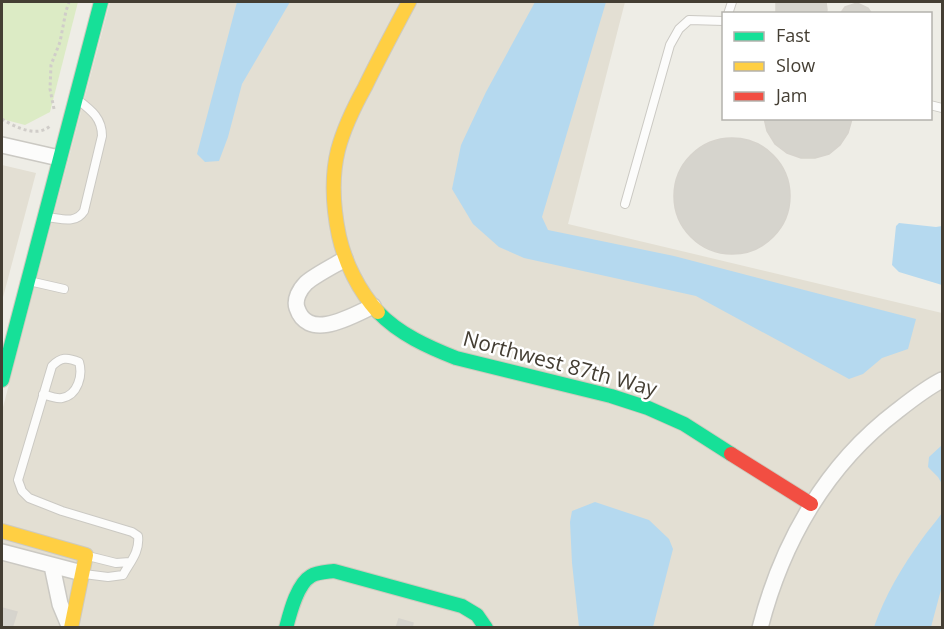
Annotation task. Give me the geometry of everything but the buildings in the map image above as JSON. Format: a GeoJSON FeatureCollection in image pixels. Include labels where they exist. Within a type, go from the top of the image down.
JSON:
{"type":"FeatureCollection","features":[{"type":"Feature","properties":{"kind":"street"},"geometry":{"type":"LineString","coordinates":[[2,380],[5,351],[28,280],[101,2]]}},
{"type":"Feature","properties":{"kind":"street","name":"Northwest 87th Way"},"geometry":{"type":"LineString","coordinates":[[409,2],[344,129],[334,174],[337,231],[345,259],[373,306],[409,336],[432,349],[456,358],[599,393],[648,408],[684,424],[811,504]]}},
{"type":"Feature","properties":{"kind":"street"},"geometry":{"type":"LineString","coordinates":[[2,145],[59,158]]}},
{"type":"Feature","properties":{"kind":"street"},"geometry":{"type":"LineString","coordinates":[[345,259],[307,282],[298,293],[296,303],[299,314],[306,322],[325,325],[373,306]]}},
{"type":"Feature","properties":{"kind":"street"},"geometry":{"type":"LineString","coordinates":[[760,627],[781,562],[811,504],[837,468],[887,418],[942,380]]}},
{"type":"Feature","properties":{"kind":"street"},"geometry":{"type":"LineString","coordinates":[[2,531],[86,555],[70,627]]}},
{"type":"Feature","properties":{"kind":"street"},"geometry":{"type":"LineString","coordinates":[[2,552],[82,573]]}},
{"type":"Feature","properties":{"kind":"street"},"geometry":{"type":"LineString","coordinates":[[52,566],[60,604],[70,627]]}},
{"type":"Feature","properties":{"kind":"street"},"geometry":{"type":"LineString","coordinates":[[286,627],[298,592],[309,577],[334,571],[462,606],[477,615],[486,627]]}},
{"type":"Feature","properties":{"kind":"lane"},"geometry":{"type":"LineString","coordinates":[[625,204],[670,45],[679,29],[689,20],[722,21]]}},
{"type":"Feature","properties":{"kind":"lane"},"geometry":{"type":"LineString","coordinates":[[44,217],[72,220],[80,217],[84,211],[102,129],[98,119],[75,98]]}},
{"type":"Feature","properties":{"kind":"lane"},"geometry":{"type":"LineString","coordinates":[[28,280],[64,289]]}},
{"type":"Feature","properties":{"kind":"lane"},"geometry":{"type":"LineString","coordinates":[[43,394],[64,398],[74,391],[79,382],[81,370],[79,362],[60,358],[52,366],[43,394],[18,480],[22,491],[29,498],[62,511],[132,532],[138,536],[136,555],[123,575],[108,577],[82,573]]}},
{"type":"Feature","properties":{"kind":"lane"},"geometry":{"type":"LineString","coordinates":[[86,555],[116,563],[130,562]]}},
{"type":"Feature","properties":{"kind":"path"},"geometry":{"type":"LineString","coordinates":[[54,117],[50,89],[51,65],[60,42],[69,2]]}},
{"type":"Feature","properties":{"kind":"path"},"geometry":{"type":"LineString","coordinates":[[2,119],[9,124],[32,131],[45,130],[53,123]]}},
{"type":"Feature","properties":{"kind":"shaded area"},"geometry":{"type":"Polygon","coordinates":[[[110,2],[625,2],[568,224],[942,313],[942,627],[2,628],[2,411],[110,2]]]}},
{"type":"Feature","properties":{"kind":"shaded area"},"geometry":{"type":"Polygon","coordinates":[[[2,165],[36,173],[2,301],[2,165]]]}},
{"type":"Feature","properties":{"kind":"green space"},"geometry":{"type":"Polygon","coordinates":[[[2,2],[78,2],[50,112],[25,125],[2,119],[2,2]]]}},
{"type":"Feature","properties":{"kind":"water"},"geometry":{"type":"Polygon","coordinates":[[[237,2],[290,2],[242,84],[219,161],[205,162],[197,154],[237,2]]]}},
{"type":"Feature","properties":{"kind":"water"},"geometry":{"type":"Polygon","coordinates":[[[535,2],[606,2],[542,217],[548,230],[674,256],[916,319],[908,349],[882,358],[863,374],[849,379],[696,296],[524,258],[499,247],[473,224],[452,189],[461,145],[486,92],[535,2]]]}},
{"type":"Feature","properties":{"kind":"water"},"geometry":{"type":"Polygon","coordinates":[[[899,223],[942,226],[942,285],[899,272],[892,265],[896,226],[899,223]]]}},
{"type":"Feature","properties":{"kind":"water"},"geometry":{"type":"Polygon","coordinates":[[[942,445],[942,484],[928,467],[929,457],[942,445]]]}},
{"type":"Feature","properties":{"kind":"water"},"geometry":{"type":"Polygon","coordinates":[[[595,502],[649,520],[669,539],[673,549],[653,627],[579,627],[570,522],[572,511],[595,502]]]}},
{"type":"Feature","properties":{"kind":"water"},"geometry":{"type":"Polygon","coordinates":[[[942,513],[942,586],[931,627],[874,627],[883,604],[901,571],[942,513]]]}},
{"type":"Feature","properties":{"kind":"traffic: fast"},"geometry":{"type":"LineString","coordinates":[[2,380],[101,2]]}},
{"type":"Feature","properties":{"kind":"traffic: fast"},"geometry":{"type":"LineString","coordinates":[[378,312],[405,333],[445,354],[611,396],[648,408],[684,424],[731,454]]}},
{"type":"Feature","properties":{"kind":"traffic: fast"},"geometry":{"type":"LineString","coordinates":[[286,628],[295,599],[306,580],[316,574],[334,571],[462,606],[477,615],[486,628]]}},
{"type":"Feature","properties":{"kind":"traffic: slow"},"geometry":{"type":"LineString","coordinates":[[378,312],[359,286],[342,246],[334,203],[334,171],[343,133],[350,117],[409,2]]}},
{"type":"Feature","properties":{"kind":"traffic: slow"},"geometry":{"type":"LineString","coordinates":[[2,531],[86,555],[71,628]]}},
{"type":"Feature","properties":{"kind":"traffic: jam"},"geometry":{"type":"LineString","coordinates":[[731,454],[811,504]]}}]}
